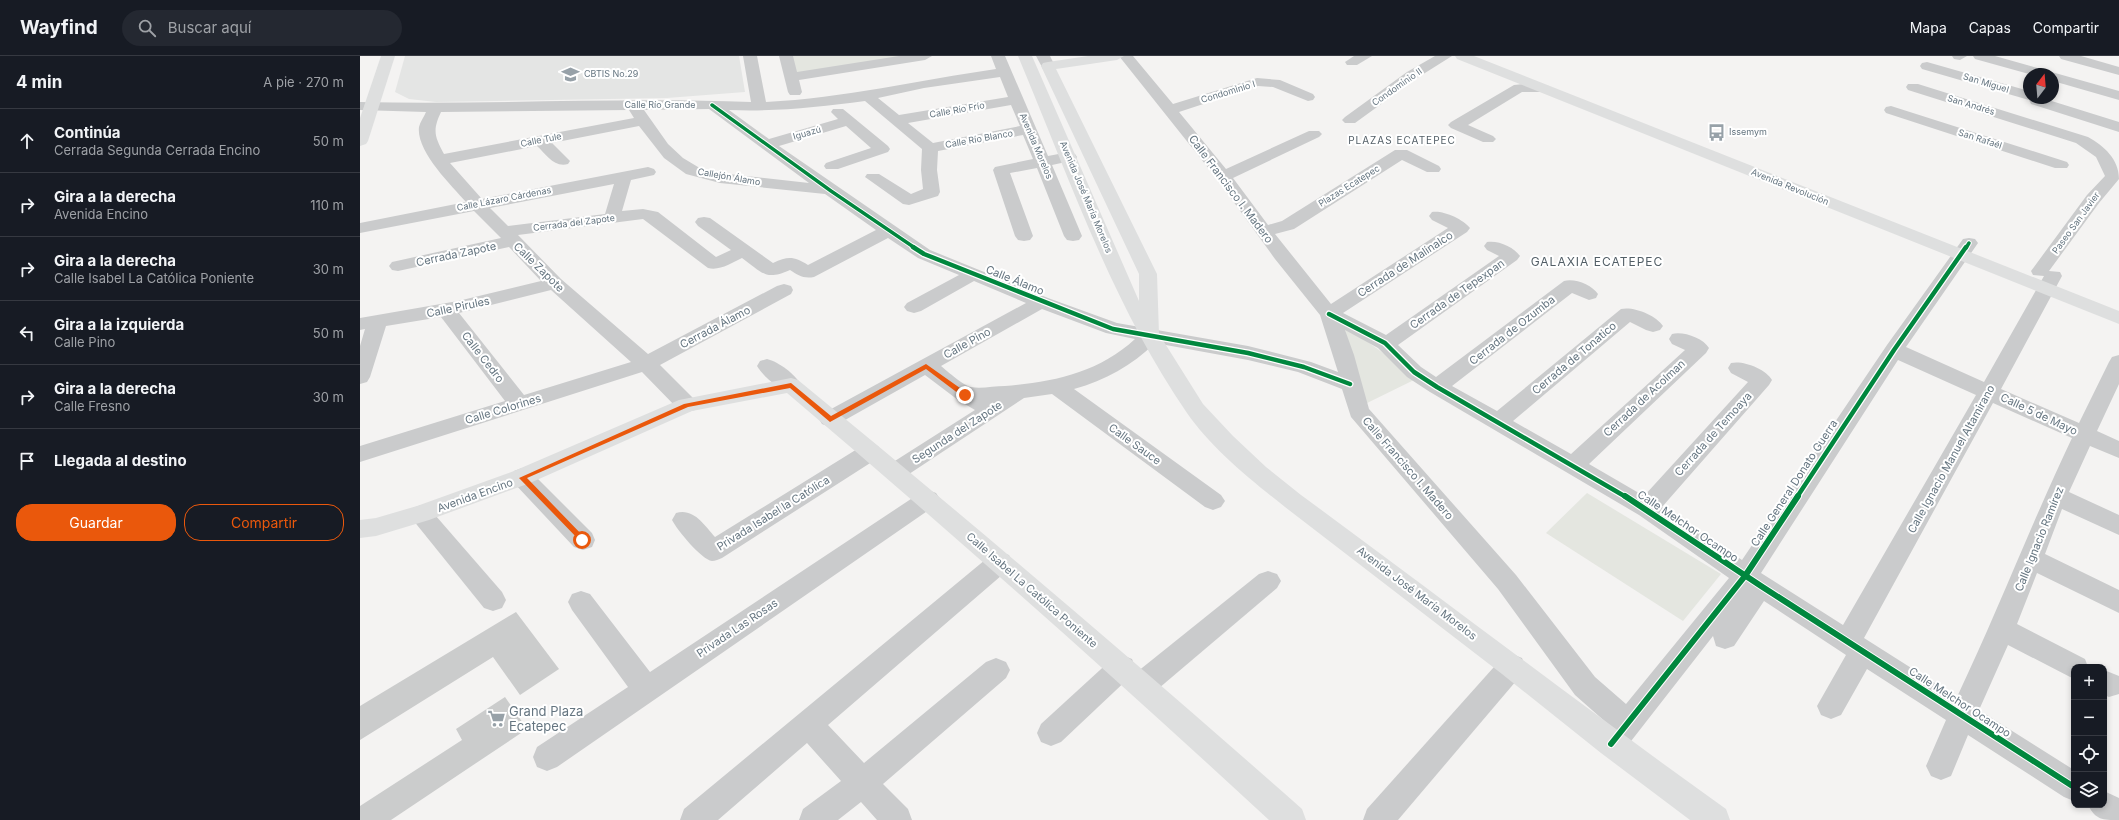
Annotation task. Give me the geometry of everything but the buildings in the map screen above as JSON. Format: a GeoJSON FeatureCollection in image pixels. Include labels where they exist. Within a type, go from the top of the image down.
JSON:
{"type":"FeatureCollection","features":[{"type":"Feature","properties":{"kind":"main road"},"geometry":{"type":"LineString","coordinates":[[360,141],[365,110],[388,56]]}},
{"type":"Feature","properties":{"kind":"main road"},"geometry":{"type":"LineString","coordinates":[[1045,61],[1117,56]]}},
{"type":"Feature","properties":{"kind":"main road","name":"Avenida Revolución"},"geometry":{"type":"LineString","coordinates":[[1462,56],[1544,89],[1964,249],[2119,302]]}},
{"type":"Feature","properties":{"kind":"main road","name":"Avenida Revolución"},"geometry":{"type":"LineString","coordinates":[[1490,56],[1805,179],[1964,249],[2043,276],[2119,318]]}},
{"type":"Feature","properties":{"kind":"main road","name":"Avenida José María Morelos"},"geometry":{"type":"LineString","coordinates":[[1045,61],[1148,274],[1150,336]]}},
{"type":"Feature","properties":{"kind":"main road"},"geometry":{"type":"LineString","coordinates":[[1028,63],[1060,93]]}},
{"type":"Feature","properties":{"kind":"main road","name":"Avenida José María Morelos"},"geometry":{"type":"LineString","coordinates":[[1028,63],[1129,299],[1195,409],[1225,442],[1252,468],[1512,666],[1611,744],[1715,820]]}},
{"type":"Feature","properties":{"kind":"main road","name":"Avenida Encino"},"geometry":{"type":"LineString","coordinates":[[360,529],[376,527],[421,514],[522,478],[687,406],[791,385]]}},
{"type":"Feature","properties":{"kind":"main road","name":"Calle Isabel La Católica Poniente"},"geometry":{"type":"LineString","coordinates":[[791,385],[830,420],[928,499],[1122,667],[1291,820]]}},
{"type":"Feature","properties":{"kind":"street"},"geometry":{"type":"LineString","coordinates":[[750,56],[759,107]]}},
{"type":"Feature","properties":{"kind":"street"},"geometry":{"type":"LineString","coordinates":[[786,56],[799,105]]}},
{"type":"Feature","properties":{"kind":"street"},"geometry":{"type":"LineString","coordinates":[[791,77],[850,78],[925,56]]}},
{"type":"Feature","properties":{"kind":"street","name":"Avenida Morelos"},"geometry":{"type":"LineString","coordinates":[[998,56],[1043,162],[1072,236]]}},
{"type":"Feature","properties":{"kind":"street","name":"Calle Francisco I. Madero"},"geometry":{"type":"LineString","coordinates":[[1126,56],[1223,176],[1264,232],[1329,314],[1344,355],[1350,384],[1359,412],[1507,582],[1585,686],[1628,724]]}},
{"type":"Feature","properties":{"kind":"street"},"geometry":{"type":"LineString","coordinates":[[1352,62],[1365,56]]}},
{"type":"Feature","properties":{"kind":"street","name":"Condominio II"},"geometry":{"type":"LineString","coordinates":[[1350,120],[1412,75],[1445,56]]}},
{"type":"Feature","properties":{"kind":"street"},"geometry":{"type":"LineString","coordinates":[[1980,56],[2023,69]]}},
{"type":"Feature","properties":{"kind":"street"},"geometry":{"type":"LineString","coordinates":[[2059,69],[2069,57],[2119,71]]}},
{"type":"Feature","properties":{"kind":"street","name":"San Miguel"},"geometry":{"type":"LineString","coordinates":[[1926,66],[1926,86],[2023,97]]}},
{"type":"Feature","properties":{"kind":"street","name":"Calle Río Grande"},"geometry":{"type":"LineString","coordinates":[[365,110],[633,105],[712,105],[759,107],[799,105],[870,99],[924,84],[1005,72]]}},
{"type":"Feature","properties":{"kind":"street"},"geometry":{"type":"LineString","coordinates":[[1508,75],[1519,88]]}},
{"type":"Feature","properties":{"kind":"street"},"geometry":{"type":"LineString","coordinates":[[850,78],[870,99],[930,148],[932,192],[909,200],[873,177]]}},
{"type":"Feature","properties":{"kind":"street"},"geometry":{"type":"LineString","coordinates":[[2059,79],[2119,96]]}},
{"type":"Feature","properties":{"kind":"street","name":"Condominio I"},"geometry":{"type":"LineString","coordinates":[[1171,110],[1257,82],[1275,82],[1308,97]]}},
{"type":"Feature","properties":{"kind":"street","name":"San Rafaél"},"geometry":{"type":"LineString","coordinates":[[1926,86],[2007,132],[2061,165]]}},
{"type":"Feature","properties":{"kind":"street","name":"San Andrés"},"geometry":{"type":"LineString","coordinates":[[1926,86],[2007,132]]}},
{"type":"Feature","properties":{"kind":"street"},"geometry":{"type":"LineString","coordinates":[[1488,139],[1456,125],[1519,88],[1534,87],[1544,89]]}},
{"type":"Feature","properties":{"kind":"street","name":"Calle Río Frío"},"geometry":{"type":"LineString","coordinates":[[897,120],[1016,100]]}},
{"type":"Feature","properties":{"kind":"street"},"geometry":{"type":"LineString","coordinates":[[827,102],[882,149],[832,166]]}},
{"type":"Feature","properties":{"kind":"street"},"geometry":{"type":"LineString","coordinates":[[2007,132],[2030,104]]}},
{"type":"Feature","properties":{"kind":"street","name":"San Miguel"},"geometry":{"type":"LineString","coordinates":[[2052,104],[2119,127]]}},
{"type":"Feature","properties":{"kind":"street","name":"Callejón Álamo"},"geometry":{"type":"LineString","coordinates":[[633,105],[652,135],[673,158],[686,168],[701,174],[831,191]]}},
{"type":"Feature","properties":{"kind":"street","name":"Calle Álamo"},"geometry":{"type":"LineString","coordinates":[[712,105],[831,191],[924,254],[1041,302],[1113,329],[1248,353],[1304,367],[1350,384]]}},
{"type":"Feature","properties":{"kind":"street","name":"Calle Zapote"},"geometry":{"type":"LineString","coordinates":[[435,108],[427,126],[428,139],[439,160],[477,204],[554,283],[646,364],[687,406]]}},
{"type":"Feature","properties":{"kind":"street","name":"Calle Tule"},"geometry":{"type":"LineString","coordinates":[[439,160],[643,121]]}},
{"type":"Feature","properties":{"kind":"street","name":"Iguazú"},"geometry":{"type":"LineString","coordinates":[[766,145],[848,121]]}},
{"type":"Feature","properties":{"kind":"street","name":"Calle Río Blanco"},"geometry":{"type":"LineString","coordinates":[[930,148],[1028,129]]}},
{"type":"Feature","properties":{"kind":"street","name":"Paseo San Javier"},"geometry":{"type":"LineString","coordinates":[[2007,132],[2082,140],[2099,149],[2105,156],[2110,174],[2080,204],[2043,276]]}},
{"type":"Feature","properties":{"kind":"street"},"geometry":{"type":"LineString","coordinates":[[1223,176],[1314,134]]}},
{"type":"Feature","properties":{"kind":"street"},"geometry":{"type":"LineString","coordinates":[[540,140],[562,161]]}},
{"type":"Feature","properties":{"kind":"street","name":"Plazas Ecatepec"},"geometry":{"type":"LineString","coordinates":[[1264,232],[1288,224],[1401,154],[1433,169]]}},
{"type":"Feature","properties":{"kind":"street"},"geometry":{"type":"LineString","coordinates":[[1024,236],[1001,170],[1069,157]]}},
{"type":"Feature","properties":{"kind":"street","name":"Calle Lázaro Cárdenas"},"geometry":{"type":"LineString","coordinates":[[360,228],[477,204],[648,172]]}},
{"type":"Feature","properties":{"kind":"street"},"geometry":{"type":"LineString","coordinates":[[612,218],[624,177]]}},
{"type":"Feature","properties":{"kind":"street","name":"Cerrada del Zapote"},"geometry":{"type":"LineString","coordinates":[[509,237],[612,218],[643,214],[652,216],[714,264],[743,250]]}},
{"type":"Feature","properties":{"kind":"street","name":"Cerrada de Malinalco"},"geometry":{"type":"LineString","coordinates":[[1329,314],[1461,228],[1438,216]]}},
{"type":"Feature","properties":{"kind":"street"},"geometry":{"type":"LineString","coordinates":[[704,222],[772,271],[791,262],[807,273],[889,230]]}},
{"type":"Feature","properties":{"kind":"street","name":"Cerrada Zapote"},"geometry":{"type":"LineString","coordinates":[[398,266],[509,237]]}},
{"type":"Feature","properties":{"kind":"street","name":"Cerrada de Tepexpan"},"geometry":{"type":"LineString","coordinates":[[1385,343],[1394,339],[1511,256],[1493,246]]}},
{"type":"Feature","properties":{"kind":"street","name":"Calle General Donato Guerra"},"geometry":{"type":"LineString","coordinates":[[1611,744],[1753,581],[1894,350],[1964,249]]}},
{"type":"Feature","properties":{"kind":"street"},"geometry":{"type":"LineString","coordinates":[[914,307],[974,274]]}},
{"type":"Feature","properties":{"kind":"street","name":"Calle Ignacio Manuel Altamirano"},"geometry":{"type":"LineString","coordinates":[[1831,706],[1855,646],[1989,391],[2043,276]]}},
{"type":"Feature","properties":{"kind":"street","name":"Calle Pirules"},"geometry":{"type":"LineString","coordinates":[[369,323],[446,310],[515,295],[554,283]]}},
{"type":"Feature","properties":{"kind":"street","name":"Cerrada de Ozumba"},"geometry":{"type":"LineString","coordinates":[[1437,387],[1571,285],[1589,294]]}},
{"type":"Feature","properties":{"kind":"street","name":"Cerrada Álamo"},"geometry":{"type":"LineString","coordinates":[[646,364],[784,290]]}},
{"type":"Feature","properties":{"kind":"street","name":"Calle Pino"},"geometry":{"type":"LineString","coordinates":[[830,420],[1041,302]]}},
{"type":"Feature","properties":{"kind":"street","name":"Calle Cedro"},"geometry":{"type":"LineString","coordinates":[[446,310],[519,404]]}},
{"type":"Feature","properties":{"kind":"street","name":"Cerrada de Tonatico"},"geometry":{"type":"LineString","coordinates":[[1498,422],[1628,313],[1653,326]]}},
{"type":"Feature","properties":{"kind":"street","name":"Calle Melchor Ocampo"},"geometry":{"type":"LineString","coordinates":[[1329,314],[1385,343],[1414,372],[1437,387],[1573,464],[1647,509],[1753,581],[2071,785]]}},
{"type":"Feature","properties":{"kind":"street"},"geometry":{"type":"LineString","coordinates":[[360,377],[369,323]]}},
{"type":"Feature","properties":{"kind":"street","name":"Segunda del Zapote"},"geometry":{"type":"LineString","coordinates":[[965,395],[1058,388],[1092,378],[1118,364],[1135,352],[1150,336]]}},
{"type":"Feature","properties":{"kind":"street","name":"Cerrada de Acolman"},"geometry":{"type":"LineString","coordinates":[[1573,464],[1699,348],[1679,339]]}},
{"type":"Feature","properties":{"kind":"street","name":"Calle 5 de Mayo"},"geometry":{"type":"LineString","coordinates":[[1894,350],[2119,450]]}},
{"type":"Feature","properties":{"kind":"street","name":"Calle Ignacio Ramírez"},"geometry":{"type":"LineString","coordinates":[[1941,766],[2002,629],[2056,496],[2119,362]]}},
{"type":"Feature","properties":{"kind":"street","name":"Calle Colorines"},"geometry":{"type":"LineString","coordinates":[[360,454],[646,364]]}},
{"type":"Feature","properties":{"kind":"street","name":"Calle Isabel La Católica Poniente"},"geometry":{"type":"LineString","coordinates":[[768,366],[791,385]]}},
{"type":"Feature","properties":{"kind":"street"},"geometry":{"type":"LineString","coordinates":[[926,366],[989,411]]}},
{"type":"Feature","properties":{"kind":"street","name":"Cerrada de Temoaya"},"geometry":{"type":"LineString","coordinates":[[1647,509],[1762,380],[1738,368]]}},
{"type":"Feature","properties":{"kind":"street","name":"Calle Sauce"},"geometry":{"type":"LineString","coordinates":[[1058,388],[1213,501]]}},
{"type":"Feature","properties":{"kind":"street","name":"Segunda del Zapote"},"geometry":{"type":"LineString","coordinates":[[895,472],[1018,392]]}},
{"type":"Feature","properties":{"kind":"street","name":"Privada Isabel la Católica"},"geometry":{"type":"LineString","coordinates":[[684,520],[713,551],[870,452]]}},
{"type":"Feature","properties":{"kind":"street"},"geometry":{"type":"LineString","coordinates":[[522,478],[582,540]]}},
{"type":"Feature","properties":{"kind":"street"},"geometry":{"type":"LineString","coordinates":[[2056,496],[2119,526]]}},
{"type":"Feature","properties":{"kind":"street","name":"Privada Las Rosas"},"geometry":{"type":"LineString","coordinates":[[547,757],[928,499]]}},
{"type":"Feature","properties":{"kind":"street"},"geometry":{"type":"LineString","coordinates":[[421,514],[493,600]]}},
{"type":"Feature","properties":{"kind":"street"},"geometry":{"type":"LineString","coordinates":[[2030,558],[2119,602]]}},
{"type":"Feature","properties":{"kind":"street"},"geometry":{"type":"LineString","coordinates":[[695,820],[1000,562]]}},
{"type":"Feature","properties":{"kind":"street"},"geometry":{"type":"LineString","coordinates":[[1142,685],[1268,581]]}},
{"type":"Feature","properties":{"kind":"street"},"geometry":{"type":"LineString","coordinates":[[1725,638],[1753,581]]}},
{"type":"Feature","properties":{"kind":"street"},"geometry":{"type":"LineString","coordinates":[[581,602],[646,689]]}},
{"type":"Feature","properties":{"kind":"street"},"geometry":{"type":"LineString","coordinates":[[2002,629],[2071,665]]}},
{"type":"Feature","properties":{"kind":"street"},"geometry":{"type":"LineString","coordinates":[[1378,820],[1512,666]]}},
{"type":"Feature","properties":{"kind":"street"},"geometry":{"type":"LineString","coordinates":[[1051,733],[1122,667]]}},
{"type":"Feature","properties":{"kind":"street"},"geometry":{"type":"LineString","coordinates":[[814,820],[863,782],[996,670]]}},
{"type":"Feature","properties":{"kind":"street"},"geometry":{"type":"LineString","coordinates":[[808,724],[897,820]]}},
{"type":"Feature","properties":{"kind":"street"},"geometry":{"type":"LineString","coordinates":[[2107,808],[2119,815]]}},
{"type":"Feature","properties":{"kind":"shaded area","name":"CBTIS No.29"},"geometry":{"type":"Polygon","coordinates":[[[405,56],[739,56],[745,92],[667,98],[436,102],[409,99],[395,92],[405,56]]]}},
{"type":"Feature","properties":{"kind":"shaded area"},"geometry":{"type":"Polygon","coordinates":[[[792,56],[910,56],[795,74],[792,56]]]}},
{"type":"Feature","properties":{"kind":"shaded area"},"geometry":{"type":"Polygon","coordinates":[[[1344,325],[1418,378],[1361,406],[1344,325]]]}},
{"type":"Feature","properties":{"kind":"shaded area"},"geometry":{"type":"Polygon","coordinates":[[[1587,493],[1721,574],[1683,621],[1546,533],[1587,493]]]}},
{"type":"Feature","properties":{"kind":"cycle path"},"geometry":{"type":"LineString","coordinates":[[712,105],[831,191],[924,254],[1041,302],[1113,329],[1248,353],[1304,367],[1350,384]]}},
{"type":"Feature","properties":{"kind":"cycle path"},"geometry":{"type":"LineString","coordinates":[[1611,744],[1745,576],[1894,350],[1969,243]]}},
{"type":"Feature","properties":{"kind":"cycle path"},"geometry":{"type":"LineString","coordinates":[[1329,314],[1385,343],[1414,372],[1437,387],[1647,509],[1761,586],[2071,785]]}},
{"type":"Feature","properties":{"kind":"place","name":"CBTIS No.29"},"geometry":{"type":"Point","coordinates":[571,74]}},
{"type":"Feature","properties":{"kind":"place","name":"Issemym"},"geometry":{"type":"Point","coordinates":[1716,132]}},
{"type":"Feature","properties":{"kind":"place","name":"Grand Plaza Ecatepec"},"geometry":{"type":"Point","coordinates":[496,718]}},
{"type":"Feature","properties":{"kind":"district","name":"PLAZAS ECATEPEC"},"geometry":{"type":"Point","coordinates":[1402,140]}},
{"type":"Feature","properties":{"kind":"district","name":"GALAXIA ECATEPEC"},"geometry":{"type":"Point","coordinates":[1597,262]}},
{"type":"Feature","properties":{"kind":"route"},"geometry":{"type":"LineString","coordinates":[[582,540],[522,478],[608,439],[687,406],[740,394],[791,385],[830,420],[926,366],[965,395]]}}]}
